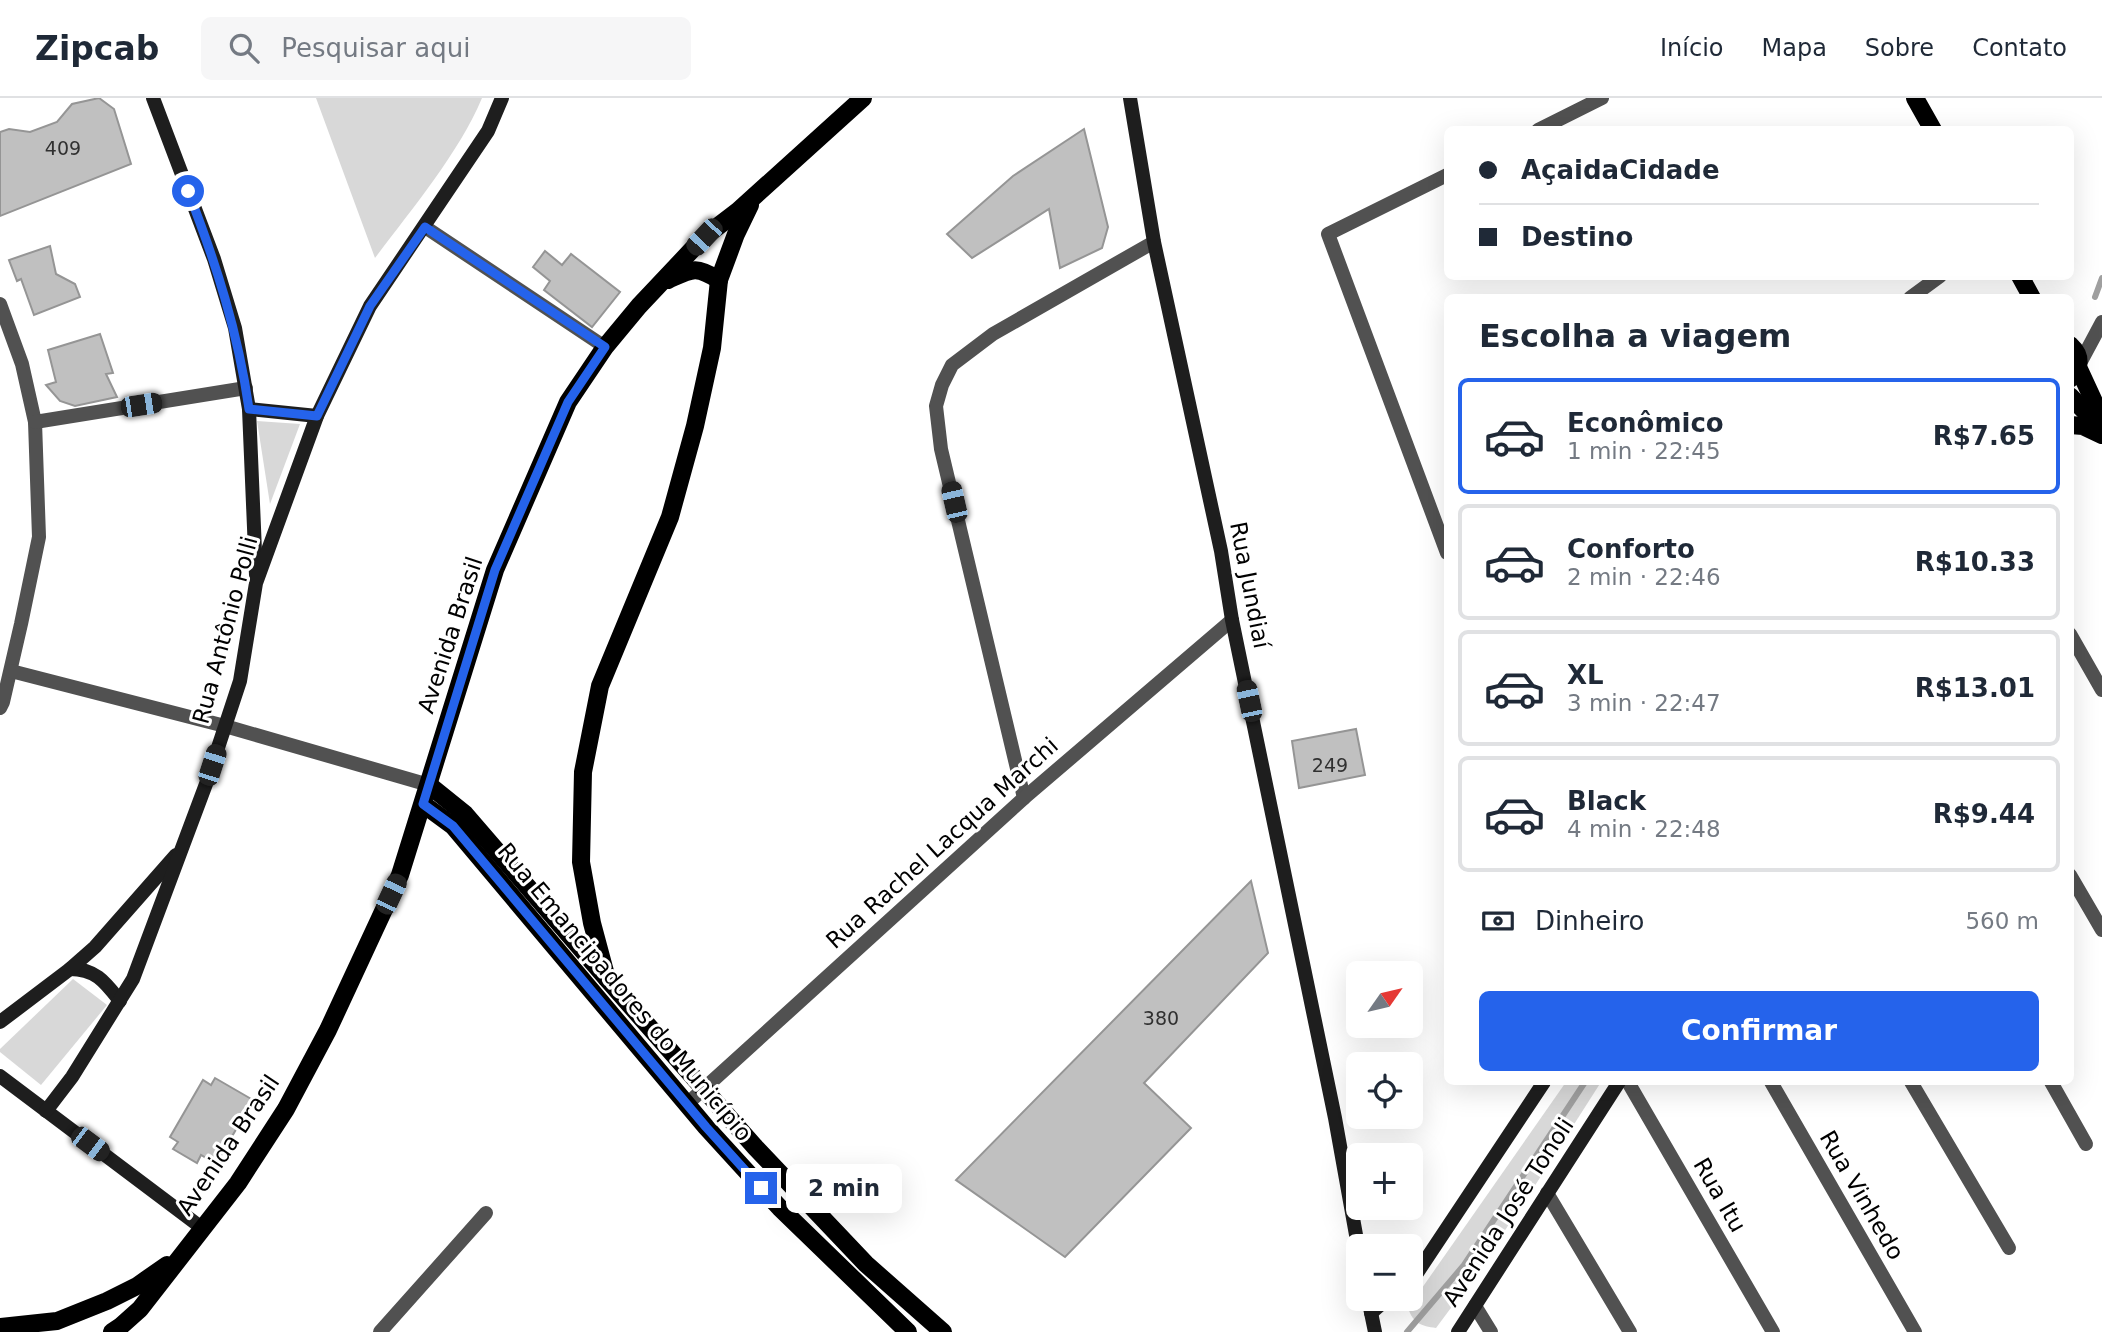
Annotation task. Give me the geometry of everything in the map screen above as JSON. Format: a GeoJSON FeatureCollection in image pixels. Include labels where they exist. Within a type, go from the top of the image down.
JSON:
{"type":"FeatureCollection","features":[{"type":"Feature","properties":{"kind":"main road"},"geometry":{"type":"LineString","coordinates":[[153,98],[214,259],[234,328],[249,409],[256,583]]}},
{"type":"Feature","properties":{"kind":"main road","name":"Rua Antônio Polli"},"geometry":{"type":"LineString","coordinates":[[46,1111],[72,1077],[134,979],[240,681],[256,583],[317,416],[370,306],[488,131],[502,98]]}},
{"type":"Feature","properties":{"kind":"main road","name":"Avenida Brasil"},"geometry":{"type":"LineString","coordinates":[[120,1330],[237,1183],[286,1109],[328,1030],[400,875],[495,570],[568,402],[605,347],[639,306],[704,237],[755,195],[845,104],[863,98]]}},
{"type":"Feature","properties":{"kind":"main road","name":"Rua Jundiaí"},"geometry":{"type":"LineString","coordinates":[[1130,98],[1154,242],[1221,551],[1232,620],[1357,1234]]}},
{"type":"Feature","properties":{"kind":"main road"},"geometry":{"type":"LineString","coordinates":[[1915,98],[1931,126]]}},
{"type":"Feature","properties":{"kind":"main road","name":"Rua Emancipadores do Município"},"geometry":{"type":"LineString","coordinates":[[607,979],[592,923],[581,862],[583,772],[600,685],[670,517],[695,426],[712,348],[719,280],[736,234],[755,195]]}},
{"type":"Feature","properties":{"kind":"main road"},"geometry":{"type":"LineString","coordinates":[[661,284],[696,269],[719,280]]}},
{"type":"Feature","properties":{"kind":"main road"},"geometry":{"type":"LineString","coordinates":[[2074,350],[2077,354],[2074,373],[2102,419]]}},
{"type":"Feature","properties":{"kind":"main road"},"geometry":{"type":"LineString","coordinates":[[2074,400],[2102,430]]}},
{"type":"Feature","properties":{"kind":"main road"},"geometry":{"type":"LineString","coordinates":[[249,409],[317,416]]}},
{"type":"Feature","properties":{"kind":"main road"},"geometry":{"type":"LineString","coordinates":[[2074,425],[2102,435]]}},
{"type":"Feature","properties":{"kind":"main road","name":"Rua Emancipadores do Município"},"geometry":{"type":"LineString","coordinates":[[429,785],[466,814],[704,1090],[866,1264],[943,1332]]}},
{"type":"Feature","properties":{"kind":"main road","name":"Rua Emancipadores do Município"},"geometry":{"type":"LineString","coordinates":[[423,804],[453,826],[687,1104],[780,1208],[908,1332]]}},
{"type":"Feature","properties":{"kind":"main road","name":"Rua Antônio Polli"},"geometry":{"type":"LineString","coordinates":[[0,1022],[95,947],[181,849]]}},
{"type":"Feature","properties":{"kind":"main road"},"geometry":{"type":"LineString","coordinates":[[70,969],[87,969],[106,983],[120,1001]]}},
{"type":"Feature","properties":{"kind":"main road"},"geometry":{"type":"LineString","coordinates":[[0,1076],[202,1228]]}},
{"type":"Feature","properties":{"kind":"main road","name":"Avenida José Tonoli"},"geometry":{"type":"LineString","coordinates":[[1423,1264],[1542,1085]]}},
{"type":"Feature","properties":{"kind":"main road","name":"Avenida José Tonoli"},"geometry":{"type":"LineString","coordinates":[[1458,1332],[1617,1085]]}},
{"type":"Feature","properties":{"kind":"main road","name":"Avenida Brasil"},"geometry":{"type":"LineString","coordinates":[[0,1327],[18,1329],[57,1321],[137,1286],[181,1255]]}},
{"type":"Feature","properties":{"kind":"main road"},"geometry":{"type":"LineString","coordinates":[[107,1301],[117,1312],[120,1330]]}},
{"type":"Feature","properties":{"kind":"street"},"geometry":{"type":"LineString","coordinates":[[1546,126],[1602,98]]}},
{"type":"Feature","properties":{"kind":"street"},"geometry":{"type":"LineString","coordinates":[[1444,176],[1328,234],[1444,544]]}},
{"type":"Feature","properties":{"kind":"street"},"geometry":{"type":"LineString","coordinates":[[425,227],[605,347]]}},
{"type":"Feature","properties":{"kind":"street"},"geometry":{"type":"LineString","coordinates":[[1024,798],[941,449],[936,406],[952,365],[993,334],[1154,242]]}},
{"type":"Feature","properties":{"kind":"street"},"geometry":{"type":"LineString","coordinates":[[1915,294],[1935,280]]}},
{"type":"Feature","properties":{"kind":"street"},"geometry":{"type":"LineString","coordinates":[[0,304],[5,333],[22,364],[35,422],[39,537],[0,708]]}},
{"type":"Feature","properties":{"kind":"street"},"geometry":{"type":"LineString","coordinates":[[2074,373],[2102,322]]}},
{"type":"Feature","properties":{"kind":"street"},"geometry":{"type":"LineString","coordinates":[[35,422],[246,388]]}},
{"type":"Feature","properties":{"kind":"street","name":"Rua Rachel Lacqua Marchi"},"geometry":{"type":"LineString","coordinates":[[687,1104],[1024,798],[1232,620]]}},
{"type":"Feature","properties":{"kind":"street"},"geometry":{"type":"LineString","coordinates":[[2074,642],[2102,690]]}},
{"type":"Feature","properties":{"kind":"street"},"geometry":{"type":"LineString","coordinates":[[10,671],[225,726],[429,785]]}},
{"type":"Feature","properties":{"kind":"street"},"geometry":{"type":"LineString","coordinates":[[2074,882],[2102,930]]}},
{"type":"Feature","properties":{"kind":"street","name":"Rua Itu"},"geometry":{"type":"LineString","coordinates":[[1630,1085],[1773,1332]]}},
{"type":"Feature","properties":{"kind":"street","name":"Rua Vinhedo"},"geometry":{"type":"LineString","coordinates":[[1773,1085],[1914,1332]]}},
{"type":"Feature","properties":{"kind":"street"},"geometry":{"type":"LineString","coordinates":[[1913,1085],[2009,1248]]}},
{"type":"Feature","properties":{"kind":"street"},"geometry":{"type":"LineString","coordinates":[[2053,1085],[2087,1144]]}},
{"type":"Feature","properties":{"kind":"street"},"geometry":{"type":"LineString","coordinates":[[1547,1193],[1630,1332]]}},
{"type":"Feature","properties":{"kind":"street"},"geometry":{"type":"LineString","coordinates":[[380,1332],[485,1213]]}},
{"type":"Feature","properties":{"kind":"street"},"geometry":{"type":"LineString","coordinates":[[1475,1306],[1491,1332]]}},
{"type":"Feature","properties":{"kind":"shaded area"},"geometry":{"type":"Polygon","coordinates":[[[316,98],[482,98],[448,160],[375,258],[316,98]]]}},
{"type":"Feature","properties":{"kind":"shaded area"},"geometry":{"type":"Polygon","coordinates":[[[257,421],[300,424],[270,504],[257,421]]]}},
{"type":"Feature","properties":{"kind":"shaded area"},"geometry":{"type":"Polygon","coordinates":[[[73,979],[107,1005],[41,1085],[0,1052],[0,1049],[73,979]]]}},
{"type":"Feature","properties":{"kind":"shaded area"},"geometry":{"type":"Polygon","coordinates":[[[1564,1085],[1599,1085],[1527,1198],[1436,1328],[1418,1323],[1409,1311],[1423,1311],[1423,1287],[1564,1085]]]}},
{"type":"Feature","properties":{"kind":"building"},"geometry":{"type":"Polygon","coordinates":[[[99,98],[114,109],[131,164],[0,216],[0,132],[9,129],[30,132],[57,122],[72,104],[99,98]]]}},
{"type":"Feature","properties":{"kind":"building"},"geometry":{"type":"Polygon","coordinates":[[[1084,129],[1108,227],[1102,248],[1060,268],[1049,209],[972,258],[947,234],[1013,176],[1084,129]]]}},
{"type":"Feature","properties":{"kind":"building"},"geometry":{"type":"Polygon","coordinates":[[[50,246],[56,274],[75,284],[80,297],[34,315],[21,279],[17,281],[9,260],[50,246]]]}},
{"type":"Feature","properties":{"kind":"building"},"geometry":{"type":"Polygon","coordinates":[[[545,251],[562,265],[571,254],[620,292],[592,327],[544,290],[550,281],[533,267],[545,251]]]}},
{"type":"Feature","properties":{"kind":"building"},"geometry":{"type":"Polygon","coordinates":[[[100,334],[113,373],[106,374],[117,397],[75,406],[60,401],[46,385],[56,382],[48,350],[100,334]]]}},
{"type":"Feature","properties":{"kind":"building"},"geometry":{"type":"Polygon","coordinates":[[[1356,729],[1365,775],[1299,788],[1292,741],[1356,729]]]}},
{"type":"Feature","properties":{"kind":"building"},"geometry":{"type":"Polygon","coordinates":[[[1251,881],[1268,953],[1144,1083],[1191,1128],[1065,1257],[956,1180],[1251,881]]]}},
{"type":"Feature","properties":{"kind":"building"},"geometry":{"type":"Polygon","coordinates":[[[215,1078],[253,1100],[216,1164],[201,1155],[197,1163],[173,1149],[178,1142],[170,1137],[203,1080],[211,1085],[215,1078]]]}},
{"type":"Feature","properties":{"kind":"waterway"},"geometry":{"type":"LineString","coordinates":[[2095,297],[2102,278]]}},
{"type":"Feature","properties":{"kind":"waterway"},"geometry":{"type":"LineString","coordinates":[[1407,1332],[1464,1265],[1583,1085]]}},
{"type":"Feature","properties":{"kind":"route"},"geometry":{"type":"LineString","coordinates":[[188,191],[214,259],[234,328],[249,409],[317,416],[370,306],[425,227],[605,347],[568,402],[495,570],[423,804],[453,826],[706,1127],[761,1188]]}}]}
